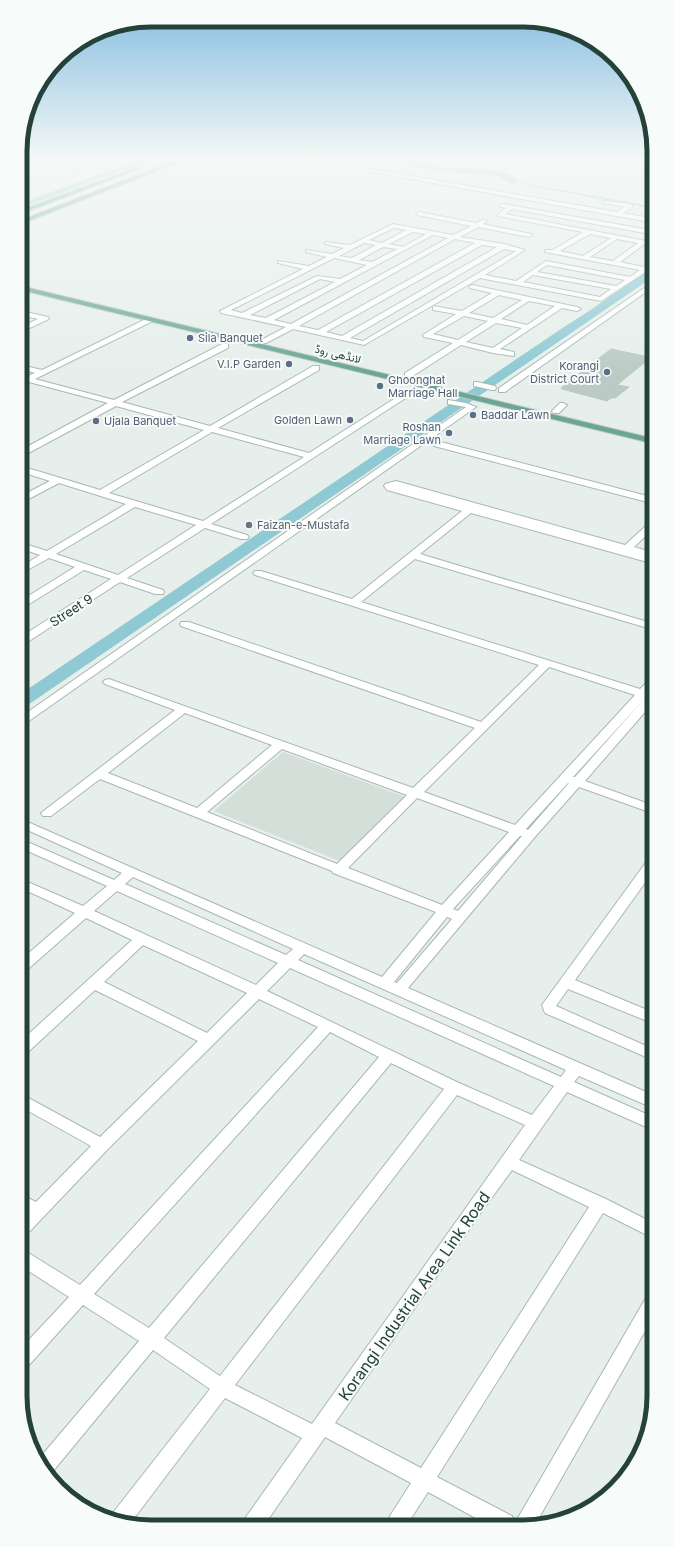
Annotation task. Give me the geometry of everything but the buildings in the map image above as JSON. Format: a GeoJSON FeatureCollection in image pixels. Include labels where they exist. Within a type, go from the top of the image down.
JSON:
{"type":"FeatureCollection","features":[{"type":"Feature","properties":{"kind":"main road","name":"لانڈھی روڈ"},"geometry":{"type":"LineString","coordinates":[[27,283],[469,390],[474,401]]}},
{"type":"Feature","properties":{"kind":"main road","name":"لانڈھی روڈ"},"geometry":{"type":"LineString","coordinates":[[27,289],[460,395],[474,401],[647,440]]}},
{"type":"Feature","properties":{"kind":"main road","name":"لانڈھی روڈ"},"geometry":{"type":"LineString","coordinates":[[474,401],[556,411],[647,433]]}},
{"type":"Feature","properties":{"kind":"street"},"geometry":{"type":"LineString","coordinates":[[382,231],[224,311],[364,343],[469,286],[481,276],[522,250],[424,231]]}},
{"type":"Feature","properties":{"kind":"street"},"geometry":{"type":"LineString","coordinates":[[353,260],[409,231]]}},
{"type":"Feature","properties":{"kind":"street"},"geometry":{"type":"LineString","coordinates":[[514,231],[529,235]]}},
{"type":"Feature","properties":{"kind":"street"},"geometry":{"type":"LineString","coordinates":[[584,231],[644,242],[614,263]]}},
{"type":"Feature","properties":{"kind":"street"},"geometry":{"type":"LineString","coordinates":[[266,341],[426,253],[456,237],[470,232]]}},
{"type":"Feature","properties":{"kind":"street"},"geometry":{"type":"LineString","coordinates":[[555,252],[588,232]]}},
{"type":"Feature","properties":{"kind":"street"},"geometry":{"type":"LineString","coordinates":[[267,321],[433,233]]}},
{"type":"Feature","properties":{"kind":"street"},"geometry":{"type":"LineString","coordinates":[[585,257],[616,237]]}},
{"type":"Feature","properties":{"kind":"street"},"geometry":{"type":"LineString","coordinates":[[363,240],[495,267]]}},
{"type":"Feature","properties":{"kind":"street"},"geometry":{"type":"LineString","coordinates":[[319,333],[482,242]]}},
{"type":"Feature","properties":{"kind":"street"},"geometry":{"type":"LineString","coordinates":[[327,243],[350,248]]}},
{"type":"Feature","properties":{"kind":"street"},"geometry":{"type":"LineString","coordinates":[[344,338],[373,315],[415,298],[504,246]]}},
{"type":"Feature","properties":{"kind":"street"},"geometry":{"type":"LineString","coordinates":[[308,251],[577,309]]}},
{"type":"Feature","properties":{"kind":"street"},"geometry":{"type":"LineString","coordinates":[[547,251],[647,268]]}},
{"type":"Feature","properties":{"kind":"street"},"geometry":{"type":"LineString","coordinates":[[307,260],[320,262]]}},
{"type":"Feature","properties":{"kind":"street"},"geometry":{"type":"LineString","coordinates":[[280,262],[309,268]]}},
{"type":"Feature","properties":{"kind":"street"},"geometry":{"type":"LineString","coordinates":[[517,283],[547,263],[631,279]]}},
{"type":"Feature","properties":{"kind":"street"},"geometry":{"type":"LineString","coordinates":[[612,301],[617,288],[647,269]]}},
{"type":"Feature","properties":{"kind":"street"},"geometry":{"type":"LineString","coordinates":[[532,273],[598,282],[617,288]]}},
{"type":"Feature","properties":{"kind":"street"},"geometry":{"type":"LineString","coordinates":[[481,276],[612,301]]}},
{"type":"Feature","properties":{"kind":"street"},"geometry":{"type":"LineString","coordinates":[[244,316],[319,277],[415,298]]}},
{"type":"Feature","properties":{"kind":"street"},"geometry":{"type":"LineString","coordinates":[[580,295],[598,282]]}},
{"type":"Feature","properties":{"kind":"street"},"geometry":{"type":"LineString","coordinates":[[502,390],[612,301],[647,287]]}},
{"type":"Feature","properties":{"kind":"street"},"geometry":{"type":"LineString","coordinates":[[266,290],[403,322]]}},
{"type":"Feature","properties":{"kind":"street"},"geometry":{"type":"LineString","coordinates":[[496,292],[427,336],[510,354]]}},
{"type":"Feature","properties":{"kind":"street"},"geometry":{"type":"LineString","coordinates":[[408,375],[528,299]]}},
{"type":"Feature","properties":{"kind":"street"},"geometry":{"type":"LineString","coordinates":[[494,351],[560,306]]}},
{"type":"Feature","properties":{"kind":"street"},"geometry":{"type":"LineString","coordinates":[[436,308],[528,327]]}},
{"type":"Feature","properties":{"kind":"street"},"geometry":{"type":"LineString","coordinates":[[27,314],[45,319],[27,327]]}},
{"type":"Feature","properties":{"kind":"street"},"geometry":{"type":"LineString","coordinates":[[27,380],[151,320]]}},
{"type":"Feature","properties":{"kind":"street"},"geometry":{"type":"LineString","coordinates":[[27,451],[225,346]]}},
{"type":"Feature","properties":{"kind":"street"},"geometry":{"type":"LineString","coordinates":[[27,368],[42,372]]}},
{"type":"Feature","properties":{"kind":"street"},"geometry":{"type":"LineString","coordinates":[[102,493],[316,368]]}},
{"type":"Feature","properties":{"kind":"street"},"geometry":{"type":"LineString","coordinates":[[27,382],[115,403],[310,456]]}},
{"type":"Feature","properties":{"kind":"street"},"geometry":{"type":"LineString","coordinates":[[478,384],[492,388]]}},
{"type":"Feature","properties":{"kind":"street","name":"Street 9"},"geometry":{"type":"LineString","coordinates":[[27,635],[120,578],[411,392]]}},
{"type":"Feature","properties":{"kind":"street"},"geometry":{"type":"LineString","coordinates":[[451,402],[474,401]]}},
{"type":"Feature","properties":{"kind":"street"},"geometry":{"type":"LineString","coordinates":[[27,717],[474,401]]}},
{"type":"Feature","properties":{"kind":"street"},"geometry":{"type":"LineString","coordinates":[[556,411],[563,405]]}},
{"type":"Feature","properties":{"kind":"street"},"geometry":{"type":"LineString","coordinates":[[437,444],[647,499]]}},
{"type":"Feature","properties":{"kind":"street"},"geometry":{"type":"LineString","coordinates":[[27,471],[244,537]]}},
{"type":"Feature","properties":{"kind":"street"},"geometry":{"type":"LineString","coordinates":[[27,497],[58,480]]}},
{"type":"Feature","properties":{"kind":"street"},"geometry":{"type":"LineString","coordinates":[[471,508],[396,484],[388,486],[390,488],[647,554]]}},
{"type":"Feature","properties":{"kind":"street"},"geometry":{"type":"LineString","coordinates":[[27,567],[134,503]]}},
{"type":"Feature","properties":{"kind":"street"},"geometry":{"type":"LineString","coordinates":[[354,603],[471,508]]}},
{"type":"Feature","properties":{"kind":"street"},"geometry":{"type":"LineString","coordinates":[[630,551],[647,531]]}},
{"type":"Feature","properties":{"kind":"street"},"geometry":{"type":"LineString","coordinates":[[630,551],[647,540]]}},
{"type":"Feature","properties":{"kind":"street"},"geometry":{"type":"LineString","coordinates":[[27,548],[159,592]]}},
{"type":"Feature","properties":{"kind":"street"},"geometry":{"type":"LineString","coordinates":[[630,551],[647,558]]}},
{"type":"Feature","properties":{"kind":"street"},"geometry":{"type":"LineString","coordinates":[[413,555],[647,625]]}},
{"type":"Feature","properties":{"kind":"street"},"geometry":{"type":"LineString","coordinates":[[27,601],[83,566]]}},
{"type":"Feature","properties":{"kind":"street"},"geometry":{"type":"LineString","coordinates":[[258,573],[547,663],[647,692]]}},
{"type":"Feature","properties":{"kind":"street"},"geometry":{"type":"LineString","coordinates":[[184,624],[483,727]]}},
{"type":"Feature","properties":{"kind":"street"},"geometry":{"type":"LineString","coordinates":[[338,870],[547,663]]}},
{"type":"Feature","properties":{"kind":"street"},"geometry":{"type":"LineString","coordinates":[[109,682],[530,835]]}},
{"type":"Feature","properties":{"kind":"street"},"geometry":{"type":"LineString","coordinates":[[400,990],[530,835],[575,776],[647,695]]}},
{"type":"Feature","properties":{"kind":"street"},"geometry":{"type":"LineString","coordinates":[[47,813],[183,709]]}},
{"type":"Feature","properties":{"kind":"street"},"geometry":{"type":"LineString","coordinates":[[198,814],[280,744]]}},
{"type":"Feature","properties":{"kind":"street"},"geometry":{"type":"LineString","coordinates":[[99,774],[338,870],[460,917]]}},
{"type":"Feature","properties":{"kind":"street"},"geometry":{"type":"LineString","coordinates":[[575,776],[647,798]]}},
{"type":"Feature","properties":{"kind":"street"},"geometry":{"type":"LineString","coordinates":[[575,776],[647,806]]}},
{"type":"Feature","properties":{"kind":"street"},"geometry":{"type":"LineString","coordinates":[[384,984],[444,911],[517,830],[575,776]]}},
{"type":"Feature","properties":{"kind":"street"},"geometry":{"type":"LineString","coordinates":[[27,826],[647,1099]]}},
{"type":"Feature","properties":{"kind":"street"},"geometry":{"type":"LineString","coordinates":[[27,846],[113,886],[647,1121]]}},
{"type":"Feature","properties":{"kind":"street"},"geometry":{"type":"LineString","coordinates":[[647,871],[549,1005],[550,1009],[647,1052]]}},
{"type":"Feature","properties":{"kind":"street"},"geometry":{"type":"LineString","coordinates":[[27,962],[83,912],[131,872]]}},
{"type":"Feature","properties":{"kind":"street"},"geometry":{"type":"LineString","coordinates":[[27,890],[83,912],[328,1025],[454,1087],[535,1123]]}},
{"type":"Feature","properties":{"kind":"street"},"geometry":{"type":"LineString","coordinates":[[27,1044],[141,939]]}},
{"type":"Feature","properties":{"kind":"street"},"geometry":{"type":"LineString","coordinates":[[27,1218],[31,1207],[102,1145],[302,948]]}},
{"type":"Feature","properties":{"kind":"street"},"geometry":{"type":"LineString","coordinates":[[565,982],[647,1016]]}},
{"type":"Feature","properties":{"kind":"street"},"geometry":{"type":"LineString","coordinates":[[94,984],[208,1040]]}},
{"type":"Feature","properties":{"kind":"street"},"geometry":{"type":"LineString","coordinates":[[27,1355],[328,1025]]}},
{"type":"Feature","properties":{"kind":"street"},"geometry":{"type":"LineString","coordinates":[[48,1464],[150,1339],[388,1055]]}},
{"type":"Feature","properties":{"kind":"street","name":"Korangi Industrial Area Link Road"},"geometry":{"type":"LineString","coordinates":[[256,1520],[471,1213],[576,1068]]}},
{"type":"Feature","properties":{"kind":"street"},"geometry":{"type":"LineString","coordinates":[[122,1517],[454,1087]]}},
{"type":"Feature","properties":{"kind":"street"},"geometry":{"type":"LineString","coordinates":[[27,1103],[102,1145]]}},
{"type":"Feature","properties":{"kind":"street"},"geometry":{"type":"LineString","coordinates":[[509,1162],[600,1204],[647,1228]]}},
{"type":"Feature","properties":{"kind":"street"},"geometry":{"type":"LineString","coordinates":[[399,1520],[600,1204]]}},
{"type":"Feature","properties":{"kind":"street"},"geometry":{"type":"LineString","coordinates":[[27,1261],[150,1339],[222,1387],[423,1480],[499,1520]]}},
{"type":"Feature","properties":{"kind":"street"},"geometry":{"type":"LineString","coordinates":[[527,1520],[647,1311]]}},
{"type":"Feature","properties":{"kind":"shaded area"},"geometry":{"type":"Polygon","coordinates":[[[283,752],[408,798],[342,862],[214,811],[283,752]]]}},
{"type":"Feature","properties":{"kind":"water"},"geometry":{"type":"Polygon","coordinates":[[[647,271],[647,281],[27,706],[27,690],[647,271]]]}},
{"type":"Feature","properties":{"kind":"place","name":"Sila Banquet"},"geometry":{"type":"Point","coordinates":[190,338]}},
{"type":"Feature","properties":{"kind":"place","name":"V.I.P Garden"},"geometry":{"type":"Point","coordinates":[289,364]}},
{"type":"Feature","properties":{"kind":"place","name":"Korangi District Court"},"geometry":{"type":"Point","coordinates":[607,372]}},
{"type":"Feature","properties":{"kind":"place","name":"Ghoonghat Marriage Hall"},"geometry":{"type":"Point","coordinates":[380,386]}},
{"type":"Feature","properties":{"kind":"place","name":"Baddar Lawn"},"geometry":{"type":"Point","coordinates":[473,415]}},
{"type":"Feature","properties":{"kind":"place","name":"Golden Lawn"},"geometry":{"type":"Point","coordinates":[350,420]}},
{"type":"Feature","properties":{"kind":"place","name":"Ujala Banquet"},"geometry":{"type":"Point","coordinates":[96,421]}},
{"type":"Feature","properties":{"kind":"place","name":"Roshan Marriage Lawn"},"geometry":{"type":"Point","coordinates":[449,433]}},
{"type":"Feature","properties":{"kind":"place","name":"Faizan-e-Mustafa"},"geometry":{"type":"Point","coordinates":[249,525]}}]}
